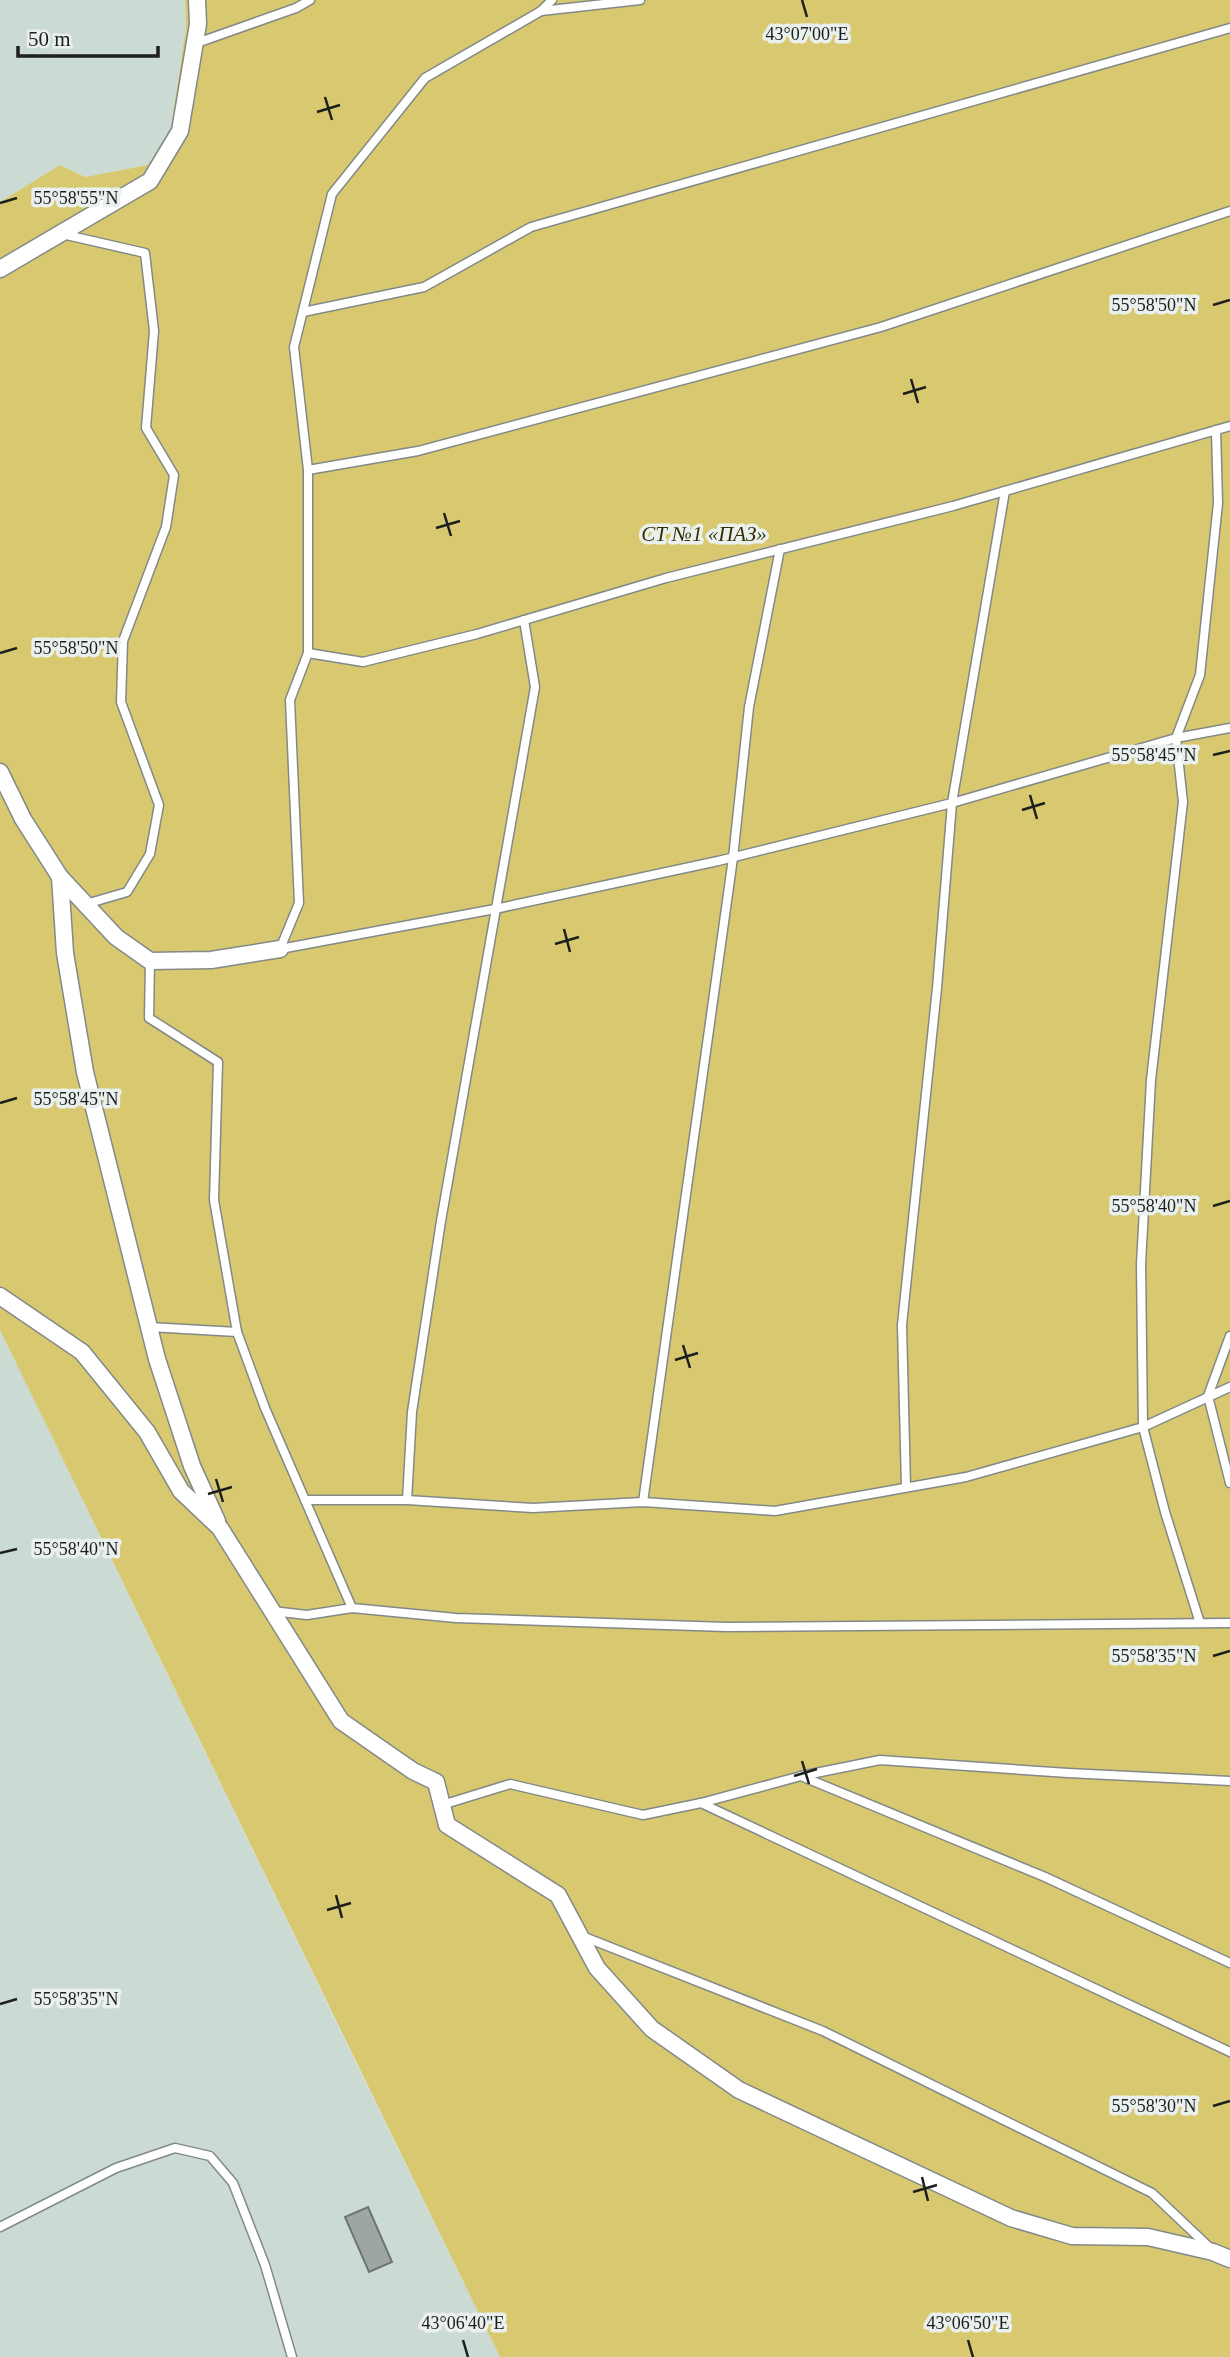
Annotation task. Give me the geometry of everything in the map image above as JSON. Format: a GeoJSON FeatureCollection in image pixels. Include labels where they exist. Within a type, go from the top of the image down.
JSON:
{"type":"FeatureCollection","features":[{"type":"Feature","properties":{"kind":"street"},"geometry":{"type":"LineString","coordinates":[[0,269],[150,181],[180,131],[198,24],[197,0]]}},
{"type":"Feature","properties":{"kind":"street"},"geometry":{"type":"LineString","coordinates":[[0,772],[23,819],[60,877],[116,937],[150,961],[211,960],[280,949]]}},
{"type":"Feature","properties":{"kind":"street"},"geometry":{"type":"LineString","coordinates":[[60,877],[65,953],[85,1072],[157,1359],[192,1465],[220,1528],[341,1721],[413,1771],[436,1782],[447,1825],[558,1895],[597,1968],[652,2029],[739,2090],[1011,2218],[1072,2236],[1148,2237],[1213,2252],[1230,2259]]}},
{"type":"Feature","properties":{"kind":"street"},"geometry":{"type":"LineString","coordinates":[[0,1296],[82,1352],[147,1432],[181,1491],[220,1528]]}},
{"type":"Feature","properties":{"kind":"lane"},"geometry":{"type":"LineString","coordinates":[[194,44],[296,8],[310,0]]}},
{"type":"Feature","properties":{"kind":"lane"},"geometry":{"type":"LineString","coordinates":[[280,949],[299,904],[290,700],[308,653],[308,470],[294,348],[332,194],[425,78],[541,11],[552,0]]}},
{"type":"Feature","properties":{"kind":"lane"},"geometry":{"type":"LineString","coordinates":[[541,11],[640,0]]}},
{"type":"Feature","properties":{"kind":"lane"},"geometry":{"type":"LineString","coordinates":[[303,312],[424,287],[531,227],[1230,27]]}},
{"type":"Feature","properties":{"kind":"lane"},"geometry":{"type":"LineString","coordinates":[[308,470],[418,451],[881,327],[1230,211]]}},
{"type":"Feature","properties":{"kind":"lane"},"geometry":{"type":"LineString","coordinates":[[61,233],[145,253],[154,331],[146,428],[174,475],[166,527],[123,641],[121,702],[159,805],[150,854],[127,892],[86,904]]}},
{"type":"Feature","properties":{"kind":"lane"},"geometry":{"type":"LineString","coordinates":[[308,653],[363,662],[524,620],[666,578],[1005,491],[1230,426]]}},
{"type":"Feature","properties":{"kind":"lane"},"geometry":{"type":"LineString","coordinates":[[1200,1623],[1165,1512],[1143,1427],[1141,1264],[1152,1080],[1183,802],[1176,738],[1200,675],[1218,503],[1216,430]]}},
{"type":"Feature","properties":{"kind":"lane"},"geometry":{"type":"LineString","coordinates":[[906,1487],[902,1325],[937,988],[951,803],[1005,491]]}},
{"type":"Feature","properties":{"kind":"lane"},"geometry":{"type":"LineString","coordinates":[[643,1502],[733,858],[749,707],[780,549]]}},
{"type":"Feature","properties":{"kind":"lane"},"geometry":{"type":"LineString","coordinates":[[407,1500],[412,1412],[441,1221],[535,687],[524,620]]}},
{"type":"Feature","properties":{"kind":"lane"},"geometry":{"type":"LineString","coordinates":[[280,949],[495,909],[733,858],[951,803],[1176,738],[1230,728]]}},
{"type":"Feature","properties":{"kind":"lane"},"geometry":{"type":"LineString","coordinates":[[150,961],[149,1018],[218,1062],[214,1200],[237,1332],[265,1408],[352,1608]]}},
{"type":"Feature","properties":{"kind":"lane"},"geometry":{"type":"LineString","coordinates":[[149,1327],[237,1332]]}},
{"type":"Feature","properties":{"kind":"lane"},"geometry":{"type":"LineString","coordinates":[[1230,1336],[1208,1396],[1230,1483]]}},
{"type":"Feature","properties":{"kind":"lane"},"geometry":{"type":"LineString","coordinates":[[305,1500],[407,1500],[533,1508],[643,1502],[775,1511],[966,1476],[1143,1427],[1230,1387]]}},
{"type":"Feature","properties":{"kind":"lane"},"geometry":{"type":"LineString","coordinates":[[272,1611],[307,1615],[352,1608],[456,1618],[726,1627],[1230,1623]]}},
{"type":"Feature","properties":{"kind":"lane"},"geometry":{"type":"LineString","coordinates":[[442,1805],[510,1784],[643,1815],[701,1803],[801,1776],[880,1760],[1230,1781]]}},
{"type":"Feature","properties":{"kind":"lane"},"geometry":{"type":"LineString","coordinates":[[801,1776],[1045,1877],[1230,1963]]}},
{"type":"Feature","properties":{"kind":"lane"},"geometry":{"type":"LineString","coordinates":[[701,1803],[1230,2052]]}},
{"type":"Feature","properties":{"kind":"lane"},"geometry":{"type":"LineString","coordinates":[[579,1935],[823,2031],[1152,2193],[1213,2252]]}},
{"type":"Feature","properties":{"kind":"lane"},"geometry":{"type":"LineString","coordinates":[[0,2227],[116,2168],[175,2148],[210,2156],[233,2183],[265,2266],[292,2357]]}},
{"type":"Feature","properties":{"kind":"shaded area"},"geometry":{"type":"Polygon","coordinates":[[[0,0],[185,0],[186,26],[171,128],[148,165],[85,177],[60,166],[0,202],[0,0]]]}},
{"type":"Feature","properties":{"kind":"shaded area"},"geometry":{"type":"Polygon","coordinates":[[[0,1330],[365,2082],[500,2357],[0,2357],[0,1330]]]}},
{"type":"Feature","properties":{"kind":"green space","name":"СТ №1 «ПАЗ»"},"geometry":{"type":"Polygon","coordinates":[[[185,0],[1230,0],[1230,2357],[500,2357],[0,1330],[0,202],[60,165],[85,177],[148,165],[171,128],[186,27],[185,0]]]}},
{"type":"Feature","properties":{"kind":"building"},"geometry":{"type":"Polygon","coordinates":[[[368,2207],[392,2262],[369,2272],[345,2217],[368,2207]]]}}]}
